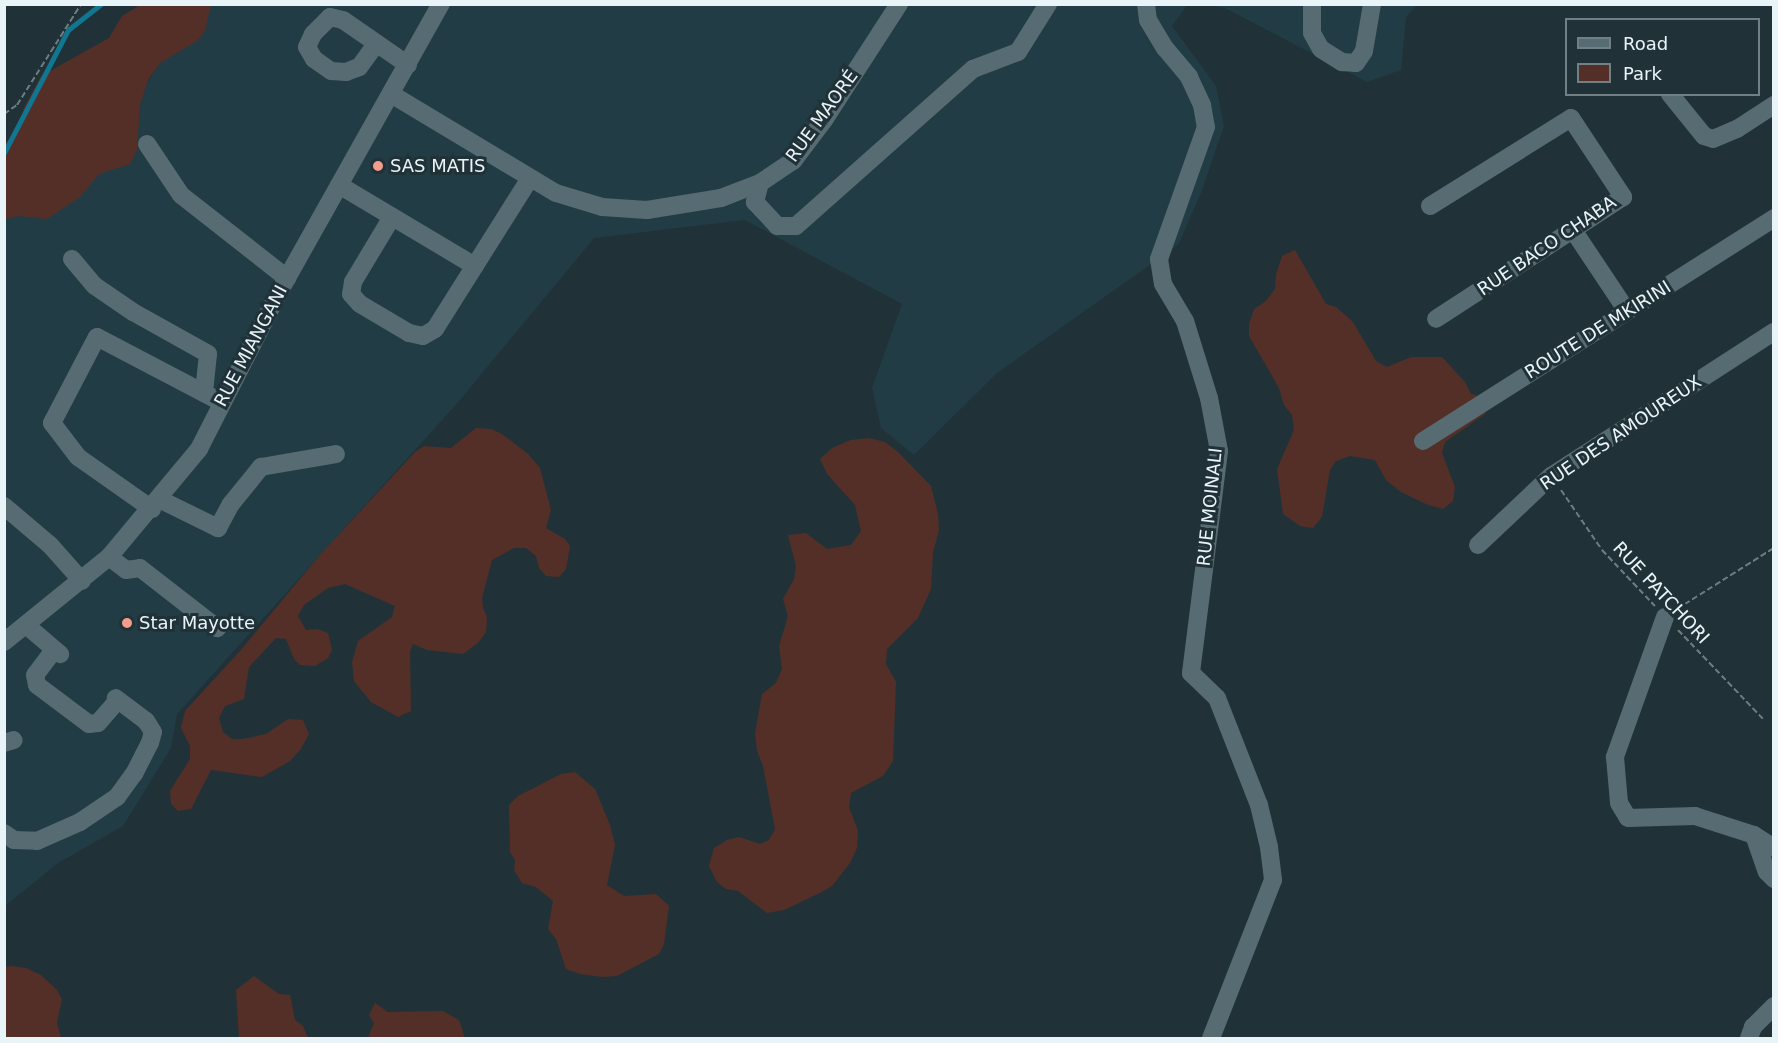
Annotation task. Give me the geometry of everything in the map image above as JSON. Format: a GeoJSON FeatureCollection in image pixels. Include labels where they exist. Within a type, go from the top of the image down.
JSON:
{"type":"FeatureCollection","features":[{"type":"Feature","properties":{"kind":"street","name":"RUE MIANGANI"},"geometry":{"type":"LineString","coordinates":[[4,642],[109,557],[199,449],[221,402],[287,278],[441,4]]}},
{"type":"Feature","properties":{"kind":"street","name":"RUE MAORÉ"},"geometry":{"type":"LineString","coordinates":[[391,94],[556,193],[602,207],[647,210],[721,198],[760,183],[793,161],[824,120],[899,4]]}},
{"type":"Feature","properties":{"kind":"street"},"geometry":{"type":"LineString","coordinates":[[760,183],[755,202],[777,226],[796,226],[974,69],[1018,52],[1048,4]]}},
{"type":"Feature","properties":{"kind":"street","name":"RUE MOINALI"},"geometry":{"type":"LineString","coordinates":[[1146,4],[1148,20],[1165,48],[1189,77],[1202,105],[1206,127],[1159,259],[1163,284],[1185,321],[1209,398],[1219,451],[1191,673],[1217,698],[1259,805],[1269,847],[1273,880],[1211,1038]]}},
{"type":"Feature","properties":{"kind":"street"},"geometry":{"type":"LineString","coordinates":[[1312,4],[1312,33],[1322,49],[1342,62],[1356,63],[1365,51],[1372,4]]}},
{"type":"Feature","properties":{"kind":"street"},"geometry":{"type":"LineString","coordinates":[[376,44],[408,65]]}},
{"type":"Feature","properties":{"kind":"street"},"geometry":{"type":"LineString","coordinates":[[1672,96],[1704,136],[1713,139],[1724,135],[1773,105]]}},
{"type":"Feature","properties":{"kind":"street","name":"RUE BACO CHABA"},"geometry":{"type":"LineString","coordinates":[[1430,206],[1571,118],[1623,197],[1436,319]]}},
{"type":"Feature","properties":{"kind":"street"},"geometry":{"type":"LineString","coordinates":[[147,144],[181,195],[287,278]]}},
{"type":"Feature","properties":{"kind":"street"},"geometry":{"type":"LineString","coordinates":[[392,217],[351,288],[354,299],[409,333],[417,336],[429,333],[435,329],[530,178]]}},
{"type":"Feature","properties":{"kind":"street"},"geometry":{"type":"LineString","coordinates":[[339,185],[475,266]]}},
{"type":"Feature","properties":{"kind":"street","name":"ROUTE DE MKIRINI"},"geometry":{"type":"LineString","coordinates":[[1423,441],[1773,219]]}},
{"type":"Feature","properties":{"kind":"street"},"geometry":{"type":"LineString","coordinates":[[1573,230],[1627,311]]}},
{"type":"Feature","properties":{"kind":"street"},"geometry":{"type":"LineString","coordinates":[[72,259],[95,286],[134,312],[208,354],[204,393]]}},
{"type":"Feature","properties":{"kind":"street","name":"RUE DES AMOUREUX"},"geometry":{"type":"LineString","coordinates":[[1478,545],[1551,476],[1773,332]]}},
{"type":"Feature","properties":{"kind":"street"},"geometry":{"type":"LineString","coordinates":[[221,402],[97,337],[52,423],[78,457],[155,504],[218,528],[231,504],[261,467],[336,454]]}},
{"type":"Feature","properties":{"kind":"street"},"geometry":{"type":"LineString","coordinates":[[4,506],[50,544],[82,581]]}},
{"type":"Feature","properties":{"kind":"street"},"geometry":{"type":"LineString","coordinates":[[109,557],[126,570],[140,568],[217,628]]}},
{"type":"Feature","properties":{"kind":"street"},"geometry":{"type":"LineString","coordinates":[[1665,617],[1615,757],[1619,803],[1628,818],[1695,816],[1754,835],[1773,848]]}},
{"type":"Feature","properties":{"kind":"street"},"geometry":{"type":"LineString","coordinates":[[4,833],[14,840],[37,841],[80,822],[117,797],[134,774],[150,743],[153,732],[146,721],[117,699],[99,723],[89,724],[37,685],[35,675],[57,652],[26,625]]}},
{"type":"Feature","properties":{"kind":"street"},"geometry":{"type":"LineString","coordinates":[[1754,835],[1767,872],[1773,879]]}},
{"type":"Feature","properties":{"kind":"street"},"geometry":{"type":"LineString","coordinates":[[1749,1038],[1754,1027],[1773,1006]]}},
{"type":"Feature","properties":{"kind":"path"},"geometry":{"type":"LineString","coordinates":[[4,114],[17,105],[81,4]]}},
{"type":"Feature","properties":{"kind":"path","name":"RUE PATCHORI"},"geometry":{"type":"LineString","coordinates":[[1551,476],[1602,550],[1763,719]]}},
{"type":"Feature","properties":{"kind":"path"},"geometry":{"type":"LineString","coordinates":[[1665,617],[1773,548]]}},
{"type":"Feature","properties":{"kind":"shaded area"},"geometry":{"type":"Polygon","coordinates":[[[194,5],[1187,5],[1172,26],[1216,86],[1224,126],[1201,193],[1178,245],[997,373],[914,455],[881,428],[872,388],[902,304],[745,220],[594,238],[460,400],[177,714],[171,748],[123,826],[58,863],[5,906],[5,192],[119,127],[191,14],[194,5]]]}},
{"type":"Feature","properties":{"kind":"shaded area"},"geometry":{"type":"Polygon","coordinates":[[[1210,5],[1417,5],[1406,17],[1401,70],[1367,82],[1225,8],[1210,5]]]}},
{"type":"Feature","properties":{"kind":"green space"},"geometry":{"type":"Polygon","coordinates":[[[142,4],[211,5],[205,31],[197,41],[160,63],[148,80],[140,105],[137,150],[130,164],[99,174],[80,197],[47,219],[20,216],[5,219],[5,144],[18,131],[24,108],[41,76],[109,38],[122,16],[142,4]]]}},
{"type":"Feature","properties":{"kind":"green space"},"geometry":{"type":"Polygon","coordinates":[[[1295,250],[1326,304],[1336,307],[1353,322],[1376,361],[1387,367],[1411,357],[1442,357],[1465,382],[1471,394],[1479,396],[1487,408],[1485,414],[1445,442],[1442,453],[1455,487],[1453,501],[1443,509],[1401,492],[1386,480],[1375,460],[1350,456],[1336,461],[1330,470],[1322,517],[1313,528],[1300,526],[1283,514],[1277,469],[1294,430],[1292,415],[1284,405],[1279,388],[1249,336],[1249,324],[1254,309],[1266,301],[1275,289],[1276,275],[1282,256],[1295,250]]]}},
{"type":"Feature","properties":{"kind":"green space"},"geometry":{"type":"Polygon","coordinates":[[[476,428],[491,429],[502,434],[528,454],[540,468],[551,510],[546,528],[565,539],[570,546],[566,569],[559,577],[546,576],[539,568],[536,556],[526,548],[514,548],[492,560],[482,598],[487,617],[486,632],[478,643],[463,654],[427,650],[413,644],[410,651],[411,711],[398,717],[371,702],[354,681],[352,662],[358,641],[392,617],[395,606],[345,584],[328,588],[304,605],[298,616],[306,630],[317,629],[328,633],[332,650],[328,658],[315,666],[300,665],[294,659],[286,639],[276,638],[249,667],[244,699],[225,706],[219,718],[223,732],[232,739],[266,734],[288,719],[303,720],[309,734],[301,749],[290,761],[262,777],[211,770],[191,809],[178,811],[171,804],[170,791],[190,759],[190,746],[181,728],[185,711],[240,651],[319,556],[415,452],[424,446],[451,448],[476,428]]]}},
{"type":"Feature","properties":{"kind":"green space"},"geometry":{"type":"Polygon","coordinates":[[[869,438],[885,442],[898,452],[931,486],[938,514],[939,530],[933,553],[931,589],[918,618],[887,649],[886,664],[896,682],[893,761],[883,776],[851,793],[849,807],[858,831],[857,848],[850,863],[832,886],[784,910],[767,913],[738,891],[726,889],[717,882],[709,866],[714,848],[727,840],[739,837],[760,844],[769,840],[775,829],[755,733],[762,694],[776,683],[782,669],[779,646],[788,616],[783,599],[794,579],[796,566],[788,535],[806,533],[827,549],[851,545],[861,531],[855,505],[827,474],[820,459],[832,448],[851,440],[869,438]]]}},
{"type":"Feature","properties":{"kind":"green space"},"geometry":{"type":"Polygon","coordinates":[[[575,772],[595,789],[610,825],[615,845],[607,885],[624,896],[656,894],[669,906],[664,944],[659,954],[617,976],[602,977],[580,974],[566,969],[556,939],[548,929],[553,901],[536,887],[522,883],[514,870],[515,860],[510,852],[509,805],[518,796],[561,774],[575,772]]]}},
{"type":"Feature","properties":{"kind":"green space"},"geometry":{"type":"Polygon","coordinates":[[[5,967],[26,968],[41,975],[57,990],[62,999],[57,1023],[61,1038],[5,1038],[5,967]]]}},
{"type":"Feature","properties":{"kind":"green space"},"geometry":{"type":"Polygon","coordinates":[[[254,976],[279,994],[290,995],[295,1020],[303,1026],[308,1038],[239,1038],[236,990],[254,976]]]}},
{"type":"Feature","properties":{"kind":"green space"},"geometry":{"type":"Polygon","coordinates":[[[375,1003],[388,1012],[443,1011],[459,1020],[465,1038],[368,1038],[374,1023],[369,1015],[375,1003]]]}},
{"type":"Feature","properties":{"kind":"waterway"},"geometry":{"type":"LineString","coordinates":[[4,153],[68,30],[101,4]]}},
{"type":"Feature","properties":{"kind":"place","name":"SAS MATIS"},"geometry":{"type":"Point","coordinates":[378,166]}},
{"type":"Feature","properties":{"kind":"place","name":"Star Mayotte"},"geometry":{"type":"Point","coordinates":[127,623]}}]}
